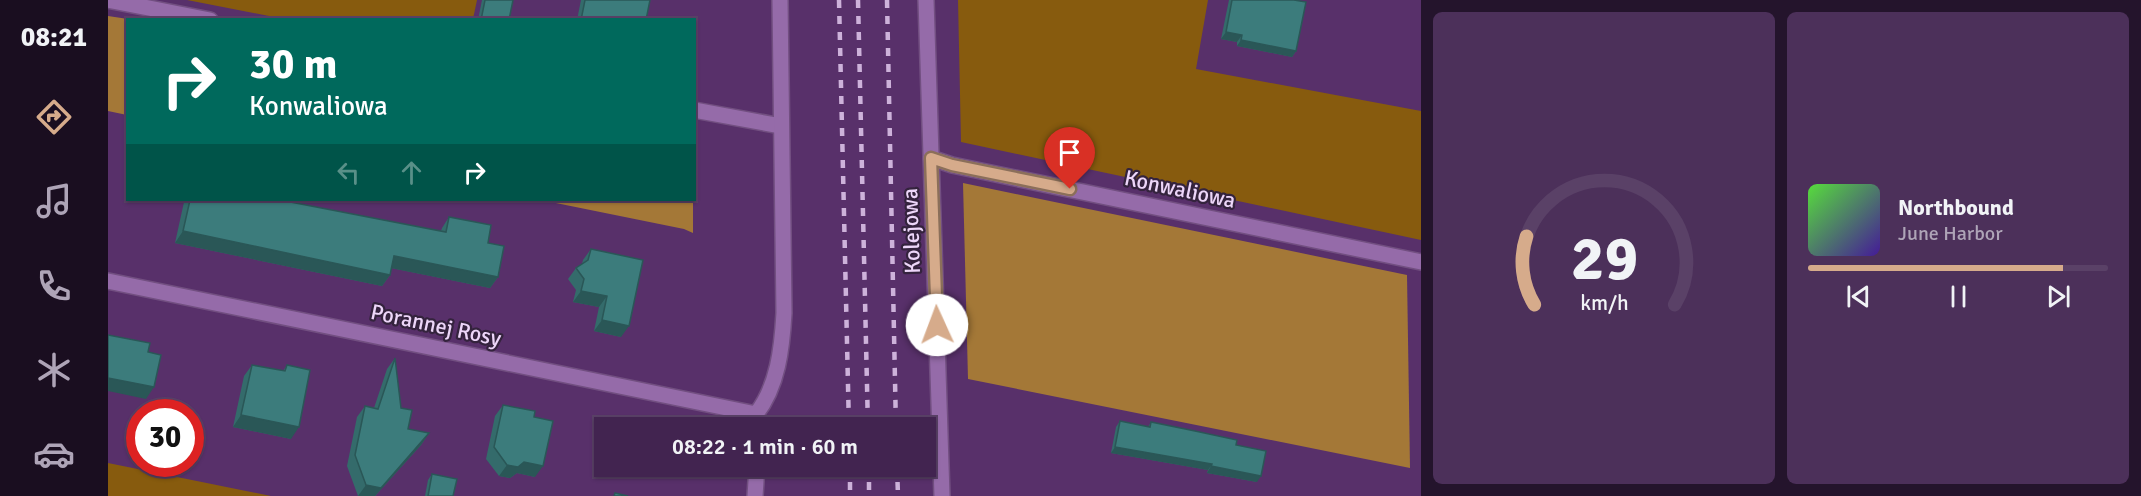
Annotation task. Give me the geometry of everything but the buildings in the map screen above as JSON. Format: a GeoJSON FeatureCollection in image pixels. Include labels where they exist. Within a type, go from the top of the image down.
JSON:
{"type":"FeatureCollection","features":[{"type":"Feature","properties":{"kind":"street"},"geometry":{"type":"LineString","coordinates":[[108,0],[200,18]]}},
{"type":"Feature","properties":{"kind":"street"},"geometry":{"type":"LineString","coordinates":[[758,417],[769,393],[782,347],[784,313],[780,0]]}},
{"type":"Feature","properties":{"kind":"street","name":"Kolejowa"},"geometry":{"type":"LineString","coordinates":[[926,0],[942,496]]}},
{"type":"Feature","properties":{"kind":"street"},"geometry":{"type":"LineString","coordinates":[[696,110],[781,126]]}},
{"type":"Feature","properties":{"kind":"street","name":"Konwaliowa"},"geometry":{"type":"LineString","coordinates":[[931,158],[952,165],[1421,262]]}},
{"type":"Feature","properties":{"kind":"street","name":"Porannej Rosy"},"geometry":{"type":"LineString","coordinates":[[108,280],[738,417]]}},
{"type":"Feature","properties":{"kind":"street"},"geometry":{"type":"LineString","coordinates":[[756,496],[757,477]]}},
{"type":"Feature","properties":{"kind":"shaded area"},"geometry":{"type":"Polygon","coordinates":[[[187,0],[477,0],[473,18],[279,18],[187,0]]]}},
{"type":"Feature","properties":{"kind":"shaded area"},"geometry":{"type":"Polygon","coordinates":[[[958,0],[1208,0],[1196,69],[1421,111],[1421,240],[961,142],[958,0]]]}},
{"type":"Feature","properties":{"kind":"shaded area"},"geometry":{"type":"Polygon","coordinates":[[[108,16],[126,19],[126,115],[108,111],[108,16]]]}},
{"type":"Feature","properties":{"kind":"shaded area"},"geometry":{"type":"Polygon","coordinates":[[[963,183],[1407,275],[1410,468],[968,379],[963,183]]]}},
{"type":"Feature","properties":{"kind":"shaded area"},"geometry":{"type":"Polygon","coordinates":[[[546,201],[693,201],[693,233],[684,229],[546,201]]]}},
{"type":"Feature","properties":{"kind":"shaded area"},"geometry":{"type":"Polygon","coordinates":[[[108,463],[126,467],[126,477],[177,477],[271,496],[108,496],[108,463]]]}},
{"type":"Feature","properties":{"kind":"railway"},"geometry":{"type":"LineString","coordinates":[[839,0],[849,417]]}},
{"type":"Feature","properties":{"kind":"railway"},"geometry":{"type":"LineString","coordinates":[[858,0],[868,417]]}},
{"type":"Feature","properties":{"kind":"railway"},"geometry":{"type":"LineString","coordinates":[[887,0],[896,417]]}},
{"type":"Feature","properties":{"kind":"railway"},"geometry":{"type":"LineString","coordinates":[[850,477],[850,496]]}},
{"type":"Feature","properties":{"kind":"railway"},"geometry":{"type":"LineString","coordinates":[[869,477],[869,496]]}},
{"type":"Feature","properties":{"kind":"railway"},"geometry":{"type":"LineString","coordinates":[[897,477],[898,496]]}},
{"type":"Feature","properties":{"kind":"route"},"geometry":{"type":"LineString","coordinates":[[937,325],[931,158],[952,165],[1070,189]]}}]}
